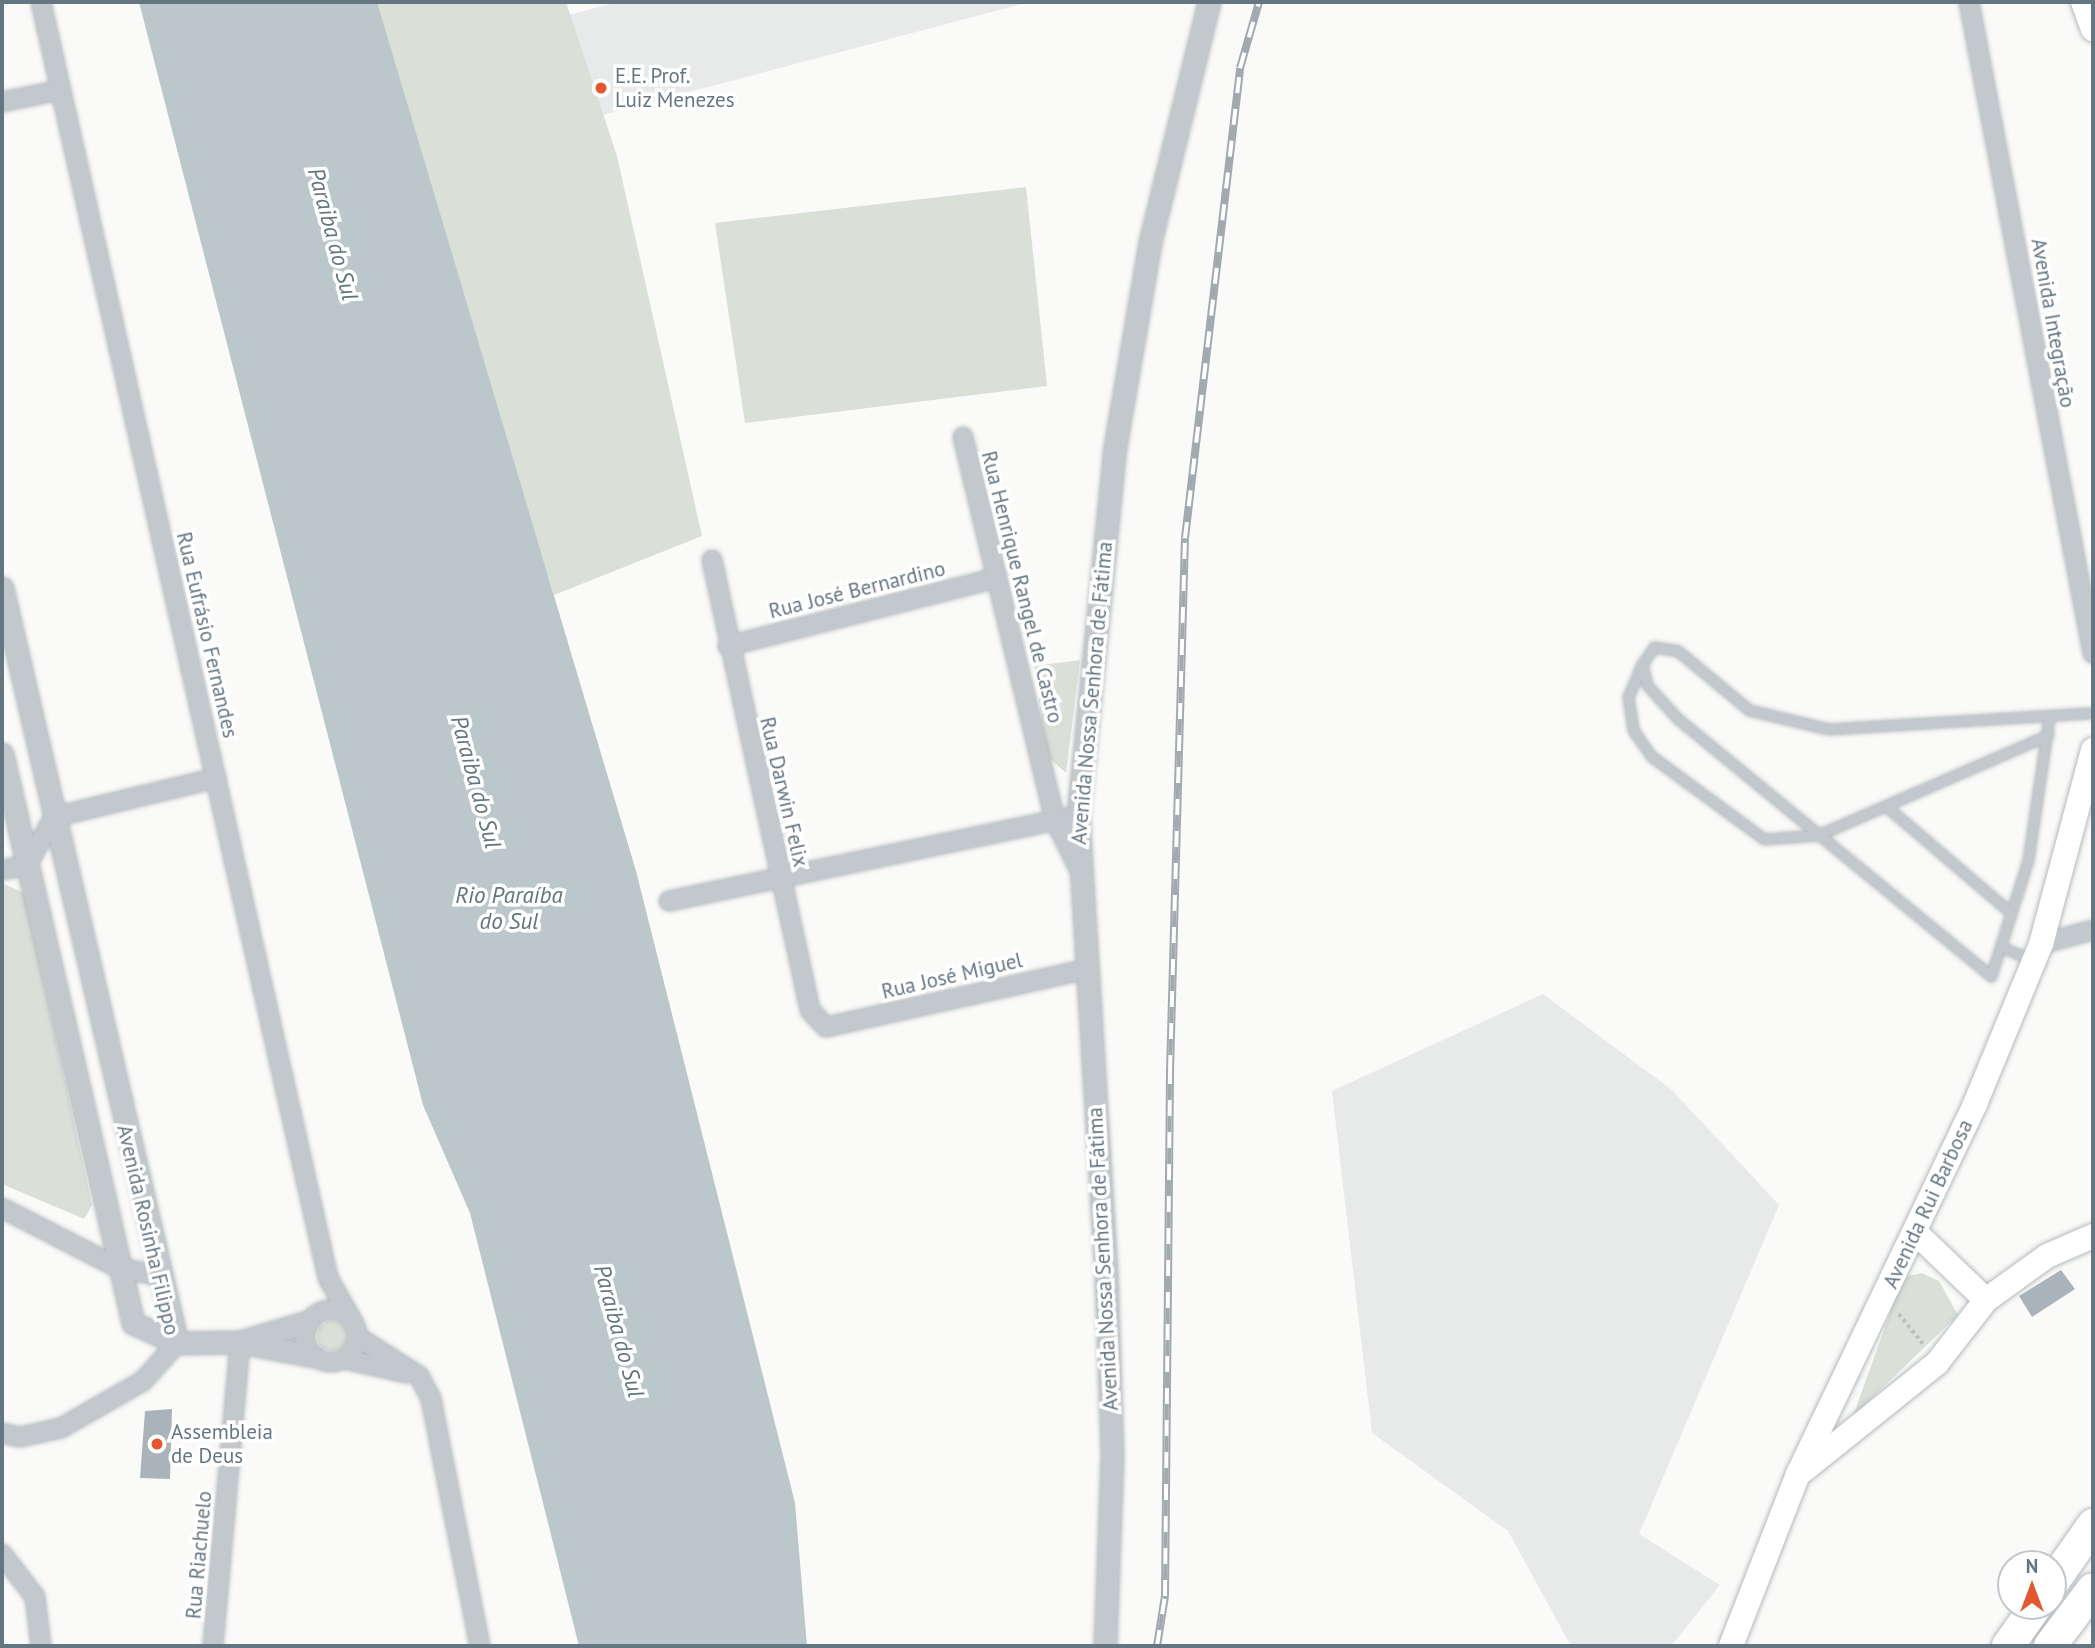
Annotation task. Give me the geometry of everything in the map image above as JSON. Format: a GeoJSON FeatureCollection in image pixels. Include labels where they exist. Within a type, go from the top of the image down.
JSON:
{"type":"FeatureCollection","features":[{"type":"Feature","properties":{"kind":"highway"},"geometry":{"type":"LineString","coordinates":[[2067,1562],[2093,1525]]}},
{"type":"Feature","properties":{"kind":"highway"},"geometry":{"type":"LineString","coordinates":[[2050,1646],[2093,1589]]}},
{"type":"Feature","properties":{"kind":"highway"},"geometry":{"type":"LineString","coordinates":[[2008,1646],[2026,1620]]}},
{"type":"Feature","properties":{"kind":"main road"},"geometry":{"type":"LineString","coordinates":[[2084,2],[2093,29]]}},
{"type":"Feature","properties":{"kind":"main road","name":"Avenida Rui Barbosa"},"geometry":{"type":"LineString","coordinates":[[1731,1646],[1798,1474],[1915,1232],[2037,953],[2093,750]]}},
{"type":"Feature","properties":{"kind":"main road"},"geometry":{"type":"LineString","coordinates":[[1915,1232],[1986,1300]]}},
{"type":"Feature","properties":{"kind":"main road"},"geometry":{"type":"LineString","coordinates":[[1798,1474],[1937,1363],[1986,1300],[2047,1256],[2093,1236]]}},
{"type":"Feature","properties":{"kind":"street","name":"Rua Eufrásio Fernandes"},"geometry":{"type":"LineString","coordinates":[[41,2],[328,1278]]}},
{"type":"Feature","properties":{"kind":"street","name":"Avenida Nossa Senhora de Fátima"},"geometry":{"type":"LineString","coordinates":[[1105,1646],[1112,1454],[1087,969],[1078,867],[1078,816],[1115,447],[1150,242],[1209,2]]}},
{"type":"Feature","properties":{"kind":"street","name":"Avenida Integração"},"geometry":{"type":"LineString","coordinates":[[1969,2],[2093,653]]}},
{"type":"Feature","properties":{"kind":"street"},"geometry":{"type":"LineString","coordinates":[[2,102],[61,90]]}},
{"type":"Feature","properties":{"kind":"street","name":"Rua Henrique Rangel de Castro"},"geometry":{"type":"LineString","coordinates":[[963,437],[1055,820],[1078,867]]}},
{"type":"Feature","properties":{"kind":"street","name":"Rua Darwin Felix"},"geometry":{"type":"LineString","coordinates":[[712,560],[728,646],[810,1010],[826,1027]]}},
{"type":"Feature","properties":{"kind":"street","name":"Rua José Bernardino"},"geometry":{"type":"LineString","coordinates":[[728,646],[997,578]]}},
{"type":"Feature","properties":{"kind":"street","name":"Avenida Rosinha Filippo"},"geometry":{"type":"LineString","coordinates":[[2,587],[159,1276],[177,1343]]}},
{"type":"Feature","properties":{"kind":"street","name":"Avenida Rosinha Filippo"},"geometry":{"type":"LineString","coordinates":[[2,754],[117,1267],[133,1323],[177,1343]]}},
{"type":"Feature","properties":{"kind":"street"},"geometry":{"type":"LineString","coordinates":[[2,870],[27,865],[54,817],[216,778]]}},
{"type":"Feature","properties":{"kind":"street"},"geometry":{"type":"LineString","coordinates":[[669,901],[779,874],[1078,816]]}},
{"type":"Feature","properties":{"kind":"street"},"geometry":{"type":"LineString","coordinates":[[2037,953],[2093,930]]}},
{"type":"Feature","properties":{"kind":"street","name":"Rua José Miguel"},"geometry":{"type":"LineString","coordinates":[[826,1027],[1087,969]]}},
{"type":"Feature","properties":{"kind":"street"},"geometry":{"type":"LineString","coordinates":[[2,1208],[117,1267],[159,1276]]}},
{"type":"Feature","properties":{"kind":"street"},"geometry":{"type":"LineString","coordinates":[[314,1356],[304,1337],[315,1317],[328,1278]]}},
{"type":"Feature","properties":{"kind":"street"},"geometry":{"type":"LineString","coordinates":[[328,1278],[355,1329],[344,1359]]}},
{"type":"Feature","properties":{"kind":"street"},"geometry":{"type":"LineString","coordinates":[[240,1342],[338,1311],[355,1329],[419,1376],[432,1399],[480,1646]]}},
{"type":"Feature","properties":{"kind":"street"},"geometry":{"type":"LineString","coordinates":[[2,1433],[20,1437],[61,1428],[143,1381],[177,1343],[240,1342],[344,1359],[419,1376]]}},
{"type":"Feature","properties":{"kind":"street","name":"Rua Riachuelo"},"geometry":{"type":"LineString","coordinates":[[213,1646],[240,1342]]}},
{"type":"Feature","properties":{"kind":"street"},"geometry":{"type":"LineString","coordinates":[[2,1554],[34,1597],[41,1646]]}},
{"type":"Feature","properties":{"kind":"lane"},"geometry":{"type":"LineString","coordinates":[[2048,735],[1818,835],[1765,839],[1651,756],[1633,730],[1628,697],[1642,664],[1654,647],[1678,651],[1749,710],[1829,729],[2049,718],[2093,713]]}},
{"type":"Feature","properties":{"kind":"lane"},"geometry":{"type":"LineString","coordinates":[[1642,664],[1647,685],[1678,719],[1987,976],[1994,974],[2028,860],[2049,718]]}},
{"type":"Feature","properties":{"kind":"lane"},"geometry":{"type":"LineString","coordinates":[[1887,807],[2011,913]]}},
{"type":"Feature","properties":{"kind":"lane"},"geometry":{"type":"LineString","coordinates":[[2003,947],[2037,953]]}},
{"type":"Feature","properties":{"kind":"path"},"geometry":{"type":"LineString","coordinates":[[1885,1296],[1937,1363]]}},
{"type":"Feature","properties":{"kind":"shaded area"},"geometry":{"type":"Polygon","coordinates":[[[372,2],[566,2],[617,156],[702,536],[554,595],[372,2]]]}},
{"type":"Feature","properties":{"kind":"shaded area","name":"E.E. Prof. Luiz Menezes"},"geometry":{"type":"Polygon","coordinates":[[[618,2],[1029,2],[508,140],[487,36],[618,2]]]}},
{"type":"Feature","properties":{"kind":"shaded area"},"geometry":{"type":"Polygon","coordinates":[[[1026,187],[1047,386],[745,423],[715,223],[1026,187]]]}},
{"type":"Feature","properties":{"kind":"shaded area"},"geometry":{"type":"Polygon","coordinates":[[[1080,660],[1066,773],[1047,756],[1034,666],[1080,660]]]}},
{"type":"Feature","properties":{"kind":"shaded area"},"geometry":{"type":"Polygon","coordinates":[[[2,883],[24,893],[92,1205],[84,1219],[2,1184],[2,883]]]}},
{"type":"Feature","properties":{"kind":"shaded area"},"geometry":{"type":"Polygon","coordinates":[[[1543,994],[1672,1090],[1779,1205],[1639,1534],[1720,1585],[1671,1646],[1571,1646],[1508,1531],[1372,1433],[1332,1091],[1543,994]]]}},
{"type":"Feature","properties":{"kind":"shaded area"},"geometry":{"type":"Polygon","coordinates":[[[1922,1273],[1939,1281],[1958,1315],[1853,1416],[1903,1277],[1922,1273]]]}},
{"type":"Feature","properties":{"kind":"shaded area"},"geometry":{"type":"Polygon","coordinates":[[[332,1321],[343,1325],[347,1336],[343,1347],[332,1351],[321,1347],[317,1336],[321,1325],[332,1321]]]}},
{"type":"Feature","properties":{"kind":"water","name":"Rio Paraíba do Sul"},"geometry":{"type":"Polygon","coordinates":[[[139,2],[377,2],[636,871],[795,1503],[807,1646],[579,1646],[470,1213],[423,1105],[139,2]]]}},
{"type":"Feature","properties":{"kind":"building"},"geometry":{"type":"Polygon","coordinates":[[[2061,1270],[2075,1289],[2032,1317],[2019,1296],[2061,1270]]]}},
{"type":"Feature","properties":{"kind":"building","name":"Assembleia de Deus"},"geometry":{"type":"Polygon","coordinates":[[[172,1409],[170,1479],[140,1478],[145,1411],[172,1409]]]}},
{"type":"Feature","properties":{"kind":"railway"},"geometry":{"type":"LineString","coordinates":[[1157,1646],[1165,1596],[1170,1071],[1185,538],[1240,68],[1259,2]]}},
{"type":"Feature","properties":{"kind":"place","name":"E.E. Prof. Luiz Menezes"},"geometry":{"type":"Point","coordinates":[601,88]}},
{"type":"Feature","properties":{"kind":"place","name":"Assembleia de Deus"},"geometry":{"type":"Point","coordinates":[157,1444]}},
{"type":"Feature","properties":{"kind":"water label","name":"Paraiba do Sul"},"geometry":{"type":"Point","coordinates":[333,234]}},
{"type":"Feature","properties":{"kind":"water label","name":"Paraiba do Sul"},"geometry":{"type":"Point","coordinates":[476,782]}},
{"type":"Feature","properties":{"kind":"water label","name":"Paraiba do Sul"},"geometry":{"type":"Point","coordinates":[619,1331]}}]}
